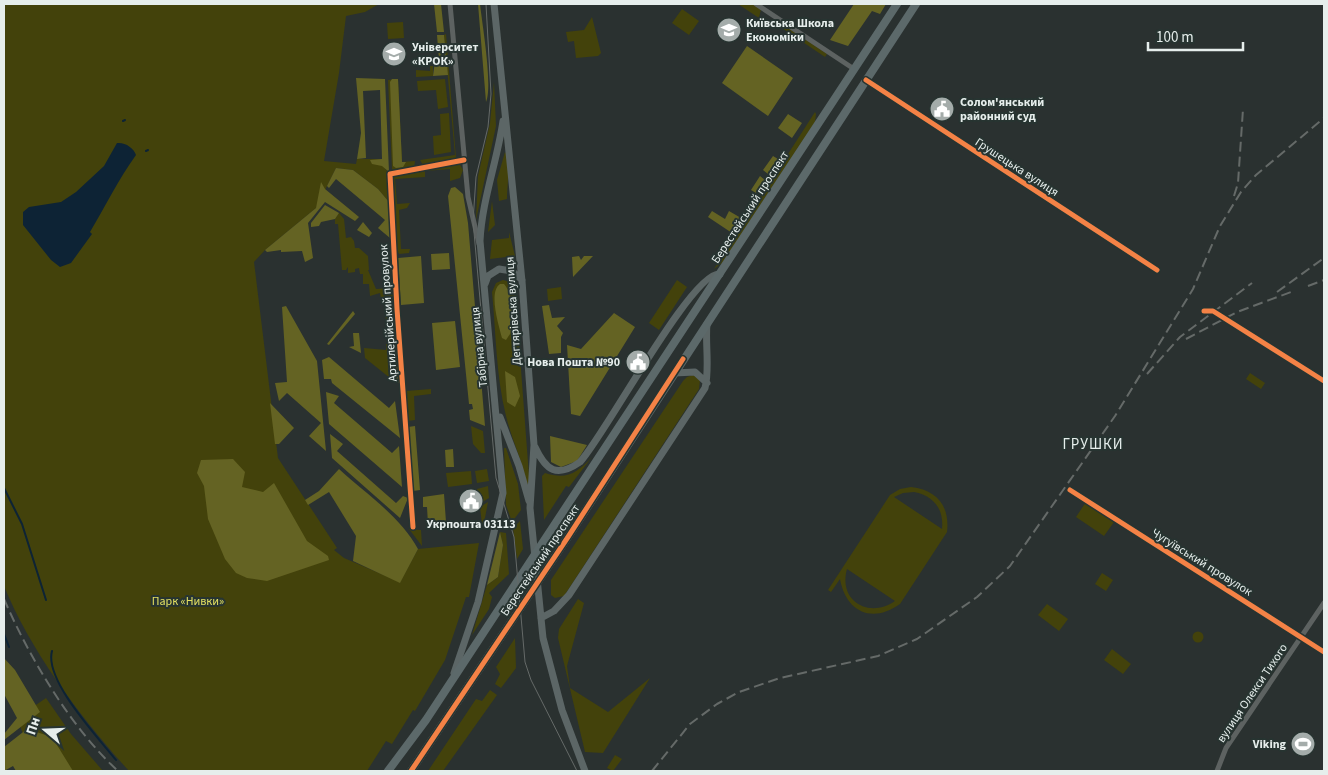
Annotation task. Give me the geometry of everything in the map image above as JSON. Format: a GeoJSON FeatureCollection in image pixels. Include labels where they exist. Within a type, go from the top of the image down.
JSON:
{"type":"FeatureCollection","features":[{"type":"Feature","properties":{"kind":"main road","name":"Дегтярівська вулиця"},"geometry":{"type":"LineString","coordinates":[[494,4],[522,281],[534,445],[530,508],[543,638],[562,710],[585,771]]}},
{"type":"Feature","properties":{"kind":"main road","name":"Берестейський проспект"},"geometry":{"type":"LineString","coordinates":[[388,771],[450,682],[897,4]]}},
{"type":"Feature","properties":{"kind":"main road","name":"Берестейський проспект"},"geometry":{"type":"LineString","coordinates":[[411,771],[568,537],[916,4]]}},
{"type":"Feature","properties":{"kind":"main road","name":"Дегтярівська вулиця"},"geometry":{"type":"LineString","coordinates":[[481,253],[484,206],[497,156],[504,114]]}},
{"type":"Feature","properties":{"kind":"main road","name":"Табірна вулиця"},"geometry":{"type":"LineString","coordinates":[[450,682],[478,602],[501,506],[503,485],[481,253]]}},
{"type":"Feature","properties":{"kind":"main road"},"geometry":{"type":"LineString","coordinates":[[485,285],[488,276],[499,269],[512,271],[522,281]]}},
{"type":"Feature","properties":{"kind":"main road"},"geometry":{"type":"LineString","coordinates":[[534,445],[539,457],[550,469],[565,471],[580,462],[687,298],[712,275],[720,274]]}},
{"type":"Feature","properties":{"kind":"main road"},"geometry":{"type":"LineString","coordinates":[[541,618],[554,611],[569,595],[707,383],[707,323]]}},
{"type":"Feature","properties":{"kind":"main road"},"geometry":{"type":"LineString","coordinates":[[674,373],[695,372],[707,383]]}},
{"type":"Feature","properties":{"kind":"main road","name":"Дегтярівська вулиця"},"geometry":{"type":"LineString","coordinates":[[497,410],[519,466],[530,508]]}},
{"type":"Feature","properties":{"kind":"street","name":"Табірна вулиця"},"geometry":{"type":"LineString","coordinates":[[450,4],[470,212],[481,253]]}},
{"type":"Feature","properties":{"kind":"street"},"geometry":{"type":"LineString","coordinates":[[756,4],[854,69]]}},
{"type":"Feature","properties":{"kind":"street","name":"Грушецька вулиця"},"geometry":{"type":"LineString","coordinates":[[866,80],[1157,270]]}},
{"type":"Feature","properties":{"kind":"street","name":"Артилерійський провулок"},"geometry":{"type":"LineString","coordinates":[[413,527],[397,309],[390,174],[464,160]]}},
{"type":"Feature","properties":{"kind":"street"},"geometry":{"type":"LineString","coordinates":[[1204,311],[1213,311],[1324,381]]}},
{"type":"Feature","properties":{"kind":"street","name":"Чугуївський провулок"},"geometry":{"type":"LineString","coordinates":[[1070,490],[1324,652]]}},
{"type":"Feature","properties":{"kind":"street","name":"вулиця Олекси Тихого"},"geometry":{"type":"LineString","coordinates":[[1217,771],[1226,748],[1324,603]]}},
{"type":"Feature","properties":{"kind":"green space","name":"Парк «Нивки»"},"geometry":{"type":"Polygon","coordinates":[[[4,4],[379,4],[365,12],[346,16],[339,73],[324,161],[356,164],[357,159],[383,159],[385,169],[389,172],[389,202],[378,189],[353,170],[336,168],[316,208],[265,250],[254,262],[278,458],[337,548],[334,550],[344,558],[400,582],[418,549],[479,543],[469,597],[466,597],[445,660],[415,711],[413,710],[392,744],[386,741],[367,771],[129,771],[75,707],[43,660],[15,611],[4,586],[4,4]]]}},
{"type":"Feature","properties":{"kind":"green space"},"geometry":{"type":"Polygon","coordinates":[[[738,4],[753,4],[761,9],[759,18],[738,4]]]}},
{"type":"Feature","properties":{"kind":"green space"},"geometry":{"type":"Polygon","coordinates":[[[682,9],[699,21],[689,35],[672,23],[682,9]]]}},
{"type":"Feature","properties":{"kind":"green space"},"geometry":{"type":"Polygon","coordinates":[[[592,17],[601,53],[598,56],[576,58],[574,41],[568,42],[566,32],[584,30],[592,17]]]}},
{"type":"Feature","properties":{"kind":"green space"},"geometry":{"type":"Polygon","coordinates":[[[403,22],[404,38],[388,39],[387,23],[403,22]]]}},
{"type":"Feature","properties":{"kind":"green space"},"geometry":{"type":"Polygon","coordinates":[[[784,25],[827,54],[825,57],[782,28],[784,25]]]}},
{"type":"Feature","properties":{"kind":"green space"},"geometry":{"type":"Polygon","coordinates":[[[446,34],[456,158],[424,167],[420,160],[455,155],[444,35],[446,34]]]}},
{"type":"Feature","properties":{"kind":"green space"},"geometry":{"type":"Polygon","coordinates":[[[430,66],[433,66],[433,76],[416,77],[416,70],[430,71],[430,66]]]}},
{"type":"Feature","properties":{"kind":"green space"},"geometry":{"type":"Polygon","coordinates":[[[398,79],[402,162],[415,161],[414,168],[395,171],[392,169],[388,80],[398,79]]]}},
{"type":"Feature","properties":{"kind":"green space"},"geometry":{"type":"Polygon","coordinates":[[[445,79],[448,107],[438,109],[436,90],[418,91],[417,81],[445,79]]]}},
{"type":"Feature","properties":{"kind":"green space"},"geometry":{"type":"Polygon","coordinates":[[[494,82],[496,126],[476,220],[478,176],[490,123],[494,82]]]}},
{"type":"Feature","properties":{"kind":"green space"},"geometry":{"type":"Polygon","coordinates":[[[815,112],[815,122],[722,263],[714,269],[815,112]]]}},
{"type":"Feature","properties":{"kind":"green space"},"geometry":{"type":"Polygon","coordinates":[[[449,113],[451,152],[434,155],[433,136],[441,135],[440,114],[449,113]]]}},
{"type":"Feature","properties":{"kind":"green space"},"geometry":{"type":"Polygon","coordinates":[[[505,152],[508,167],[507,199],[499,201],[497,180],[505,152]]]}},
{"type":"Feature","properties":{"kind":"green space"},"geometry":{"type":"Polygon","coordinates":[[[459,163],[463,170],[460,178],[450,181],[450,169],[425,171],[425,177],[395,179],[397,204],[410,203],[407,208],[399,210],[401,249],[410,249],[409,253],[399,254],[396,247],[392,176],[459,163]]]}},
{"type":"Feature","properties":{"kind":"green space"},"geometry":{"type":"Polygon","coordinates":[[[492,201],[495,225],[488,232],[492,201]]]}},
{"type":"Feature","properties":{"kind":"green space"},"geometry":{"type":"Polygon","coordinates":[[[339,213],[344,219],[346,238],[351,237],[355,248],[359,248],[368,256],[368,270],[376,289],[393,288],[399,359],[390,378],[365,358],[364,348],[386,350],[386,344],[388,344],[384,298],[381,298],[380,293],[370,296],[369,284],[363,284],[363,274],[360,274],[359,268],[355,269],[355,272],[348,273],[348,267],[346,270],[342,270],[338,224],[335,224],[335,219],[339,213]]]}},
{"type":"Feature","properties":{"kind":"green space"},"geometry":{"type":"Polygon","coordinates":[[[509,232],[515,256],[490,259],[492,240],[509,238],[509,232]]]}},
{"type":"Feature","properties":{"kind":"green space"},"geometry":{"type":"Polygon","coordinates":[[[503,280],[510,282],[515,290],[530,489],[528,490],[524,471],[506,416],[498,370],[492,292],[496,283],[503,280]]]}},
{"type":"Feature","properties":{"kind":"green space"},"geometry":{"type":"Polygon","coordinates":[[[677,280],[687,287],[659,330],[649,323],[677,280]]]}},
{"type":"Feature","properties":{"kind":"green space"},"geometry":{"type":"Polygon","coordinates":[[[561,287],[562,299],[548,301],[547,289],[561,287]]]}},
{"type":"Feature","properties":{"kind":"green space"},"geometry":{"type":"Polygon","coordinates":[[[1250,373],[1265,383],[1261,389],[1246,379],[1250,373]]]}},
{"type":"Feature","properties":{"kind":"green space"},"geometry":{"type":"Polygon","coordinates":[[[693,375],[700,380],[699,389],[564,596],[555,598],[551,595],[551,580],[683,381],[693,375]]]}},
{"type":"Feature","properties":{"kind":"green space"},"geometry":{"type":"Polygon","coordinates":[[[431,389],[431,394],[414,396],[415,420],[408,421],[406,391],[431,389]]]}},
{"type":"Feature","properties":{"kind":"green space"},"geometry":{"type":"Polygon","coordinates":[[[471,426],[483,431],[485,453],[481,453],[473,444],[471,426]]]}},
{"type":"Feature","properties":{"kind":"green space"},"geometry":{"type":"Polygon","coordinates":[[[504,448],[506,448],[518,484],[521,510],[512,522],[506,505],[504,448]]]}},
{"type":"Feature","properties":{"kind":"green space"},"geometry":{"type":"Polygon","coordinates":[[[592,457],[569,487],[566,486],[544,520],[542,476],[545,473],[560,476],[571,474],[592,457]]]}},
{"type":"Feature","properties":{"kind":"green space"},"geometry":{"type":"Polygon","coordinates":[[[487,469],[489,481],[477,483],[475,471],[487,469]]]}},
{"type":"Feature","properties":{"kind":"green space"},"geometry":{"type":"Polygon","coordinates":[[[471,471],[472,484],[448,487],[446,473],[471,471]]]}},
{"type":"Feature","properties":{"kind":"green space"},"geometry":{"type":"Polygon","coordinates":[[[488,486],[489,498],[479,504],[477,489],[488,486]]]}},
{"type":"Feature","properties":{"kind":"green space"},"geometry":{"type":"Polygon","coordinates":[[[911,487],[935,496],[944,507],[947,532],[900,604],[890,610],[870,614],[854,607],[848,600],[840,579],[831,592],[828,590],[890,495],[900,489],[911,487]],[[914,492],[903,493],[894,497],[942,529],[941,515],[936,504],[927,497],[914,492]],[[847,569],[845,580],[847,590],[851,598],[858,604],[875,608],[895,601],[847,569]]]}},
{"type":"Feature","properties":{"kind":"green space"},"geometry":{"type":"Polygon","coordinates":[[[488,502],[484,523],[482,524],[480,507],[488,502]]]}},
{"type":"Feature","properties":{"kind":"green space"},"geometry":{"type":"Polygon","coordinates":[[[1086,502],[1114,522],[1104,536],[1076,517],[1086,502]]]}},
{"type":"Feature","properties":{"kind":"green space"},"geometry":{"type":"Polygon","coordinates":[[[520,521],[523,549],[517,559],[513,528],[520,521]]]}},
{"type":"Feature","properties":{"kind":"green space"},"geometry":{"type":"Polygon","coordinates":[[[409,529],[421,530],[422,546],[409,529]]]}},
{"type":"Feature","properties":{"kind":"green space"},"geometry":{"type":"Polygon","coordinates":[[[500,532],[506,533],[509,574],[489,593],[492,597],[489,609],[472,635],[487,585],[498,577],[503,545],[500,532]]]}},
{"type":"Feature","properties":{"kind":"green space"},"geometry":{"type":"Polygon","coordinates":[[[1102,573],[1113,580],[1106,591],[1095,584],[1102,573]]]}},
{"type":"Feature","properties":{"kind":"green space"},"geometry":{"type":"Polygon","coordinates":[[[578,599],[584,603],[567,666],[570,688],[608,712],[650,678],[603,753],[585,752],[558,638],[559,629],[578,599]]]}},
{"type":"Feature","properties":{"kind":"green space"},"geometry":{"type":"Polygon","coordinates":[[[1047,604],[1068,619],[1059,631],[1038,615],[1047,604]]]}},
{"type":"Feature","properties":{"kind":"green space"},"geometry":{"type":"Polygon","coordinates":[[[1198,631],[1204,637],[1198,643],[1192,637],[1198,631]]]}},
{"type":"Feature","properties":{"kind":"green space"},"geometry":{"type":"Polygon","coordinates":[[[515,638],[516,668],[501,688],[495,684],[500,674],[496,667],[515,638]]]}},
{"type":"Feature","properties":{"kind":"green space"},"geometry":{"type":"Polygon","coordinates":[[[1112,649],[1131,664],[1123,674],[1104,660],[1112,649]]]}},
{"type":"Feature","properties":{"kind":"green space"},"geometry":{"type":"Polygon","coordinates":[[[490,690],[497,695],[443,771],[428,771],[476,699],[482,701],[490,690]]]}},
{"type":"Feature","properties":{"kind":"green space"},"geometry":{"type":"Polygon","coordinates":[[[46,698],[71,734],[103,771],[37,771],[17,718],[46,698]]]}},
{"type":"Feature","properties":{"kind":"green space"},"geometry":{"type":"Polygon","coordinates":[[[615,755],[622,759],[613,771],[607,768],[615,755]]]}},
{"type":"Feature","properties":{"kind":"shaded area"},"geometry":{"type":"Polygon","coordinates":[[[434,4],[441,4],[444,32],[437,32],[434,4]]]}},
{"type":"Feature","properties":{"kind":"shaded area"},"geometry":{"type":"Polygon","coordinates":[[[478,4],[480,4],[488,69],[488,94],[486,102],[478,4]]]}},
{"type":"Feature","properties":{"kind":"shaded area"},"geometry":{"type":"Polygon","coordinates":[[[854,4],[886,4],[880,14],[872,11],[848,46],[830,40],[854,4]]]}},
{"type":"Feature","properties":{"kind":"shaded area"},"geometry":{"type":"Polygon","coordinates":[[[437,35],[444,35],[448,75],[433,76],[435,61],[439,60],[437,35]]]}},
{"type":"Feature","properties":{"kind":"shaded area"},"geometry":{"type":"Polygon","coordinates":[[[747,46],[793,78],[768,116],[722,83],[747,46]]]}},
{"type":"Feature","properties":{"kind":"shaded area"},"geometry":{"type":"Polygon","coordinates":[[[356,78],[385,79],[389,172],[382,166],[372,164],[370,160],[382,159],[380,90],[363,91],[366,158],[357,159],[361,133],[356,78]]]}},
{"type":"Feature","properties":{"kind":"shaded area"},"geometry":{"type":"Polygon","coordinates":[[[392,79],[398,79],[402,162],[406,162],[403,167],[396,168],[393,166],[390,82],[392,79]]]}},
{"type":"Feature","properties":{"kind":"shaded area"},"geometry":{"type":"Polygon","coordinates":[[[788,114],[802,123],[792,138],[778,128],[788,114]]]}},
{"type":"Feature","properties":{"kind":"shaded area"},"geometry":{"type":"Polygon","coordinates":[[[773,156],[778,159],[768,174],[763,170],[773,156]]]}},
{"type":"Feature","properties":{"kind":"shaded area"},"geometry":{"type":"Polygon","coordinates":[[[336,168],[353,170],[378,189],[389,202],[390,238],[378,228],[385,220],[336,179],[329,188],[327,186],[336,168]]]}},
{"type":"Feature","properties":{"kind":"shaded area"},"geometry":{"type":"Polygon","coordinates":[[[760,176],[765,180],[756,193],[751,190],[760,176]]]}},
{"type":"Feature","properties":{"kind":"shaded area"},"geometry":{"type":"Polygon","coordinates":[[[321,182],[325,189],[359,217],[355,221],[325,202],[308,223],[313,258],[305,262],[302,251],[281,252],[281,250],[267,252],[265,250],[316,208],[321,182]]]}},
{"type":"Feature","properties":{"kind":"shaded area"},"geometry":{"type":"Polygon","coordinates":[[[455,187],[463,194],[468,223],[485,426],[470,420],[469,410],[473,409],[472,404],[469,404],[448,196],[451,188],[455,187]]]}},
{"type":"Feature","properties":{"kind":"shaded area"},"geometry":{"type":"Polygon","coordinates":[[[325,205],[339,213],[335,219],[321,222],[319,226],[311,227],[311,223],[325,205]]]}},
{"type":"Feature","properties":{"kind":"shaded area"},"geometry":{"type":"Polygon","coordinates":[[[712,211],[725,219],[729,211],[741,218],[732,233],[708,217],[712,211]]]}},
{"type":"Feature","properties":{"kind":"shaded area"},"geometry":{"type":"Polygon","coordinates":[[[363,222],[372,233],[369,237],[357,230],[363,222]]]}},
{"type":"Feature","properties":{"kind":"shaded area"},"geometry":{"type":"Polygon","coordinates":[[[449,253],[450,269],[432,270],[431,254],[449,253]]]}},
{"type":"Feature","properties":{"kind":"shaded area"},"geometry":{"type":"Polygon","coordinates":[[[421,256],[424,303],[401,305],[398,258],[421,256]]]}},
{"type":"Feature","properties":{"kind":"shaded area"},"geometry":{"type":"Polygon","coordinates":[[[579,256],[581,260],[584,256],[593,256],[573,277],[572,257],[579,256]]]}},
{"type":"Feature","properties":{"kind":"shaded area"},"geometry":{"type":"Polygon","coordinates":[[[500,284],[504,284],[507,288],[513,312],[512,330],[506,340],[502,338],[495,310],[495,294],[500,284]]]}},
{"type":"Feature","properties":{"kind":"shaded area"},"geometry":{"type":"Polygon","coordinates":[[[549,305],[552,318],[565,317],[557,326],[563,333],[561,337],[561,353],[549,354],[542,306],[549,305]]]}},
{"type":"Feature","properties":{"kind":"shaded area"},"geometry":{"type":"Polygon","coordinates":[[[286,306],[317,361],[326,451],[309,436],[321,423],[287,393],[279,401],[275,383],[287,382],[282,307],[286,306]]]}},
{"type":"Feature","properties":{"kind":"shaded area"},"geometry":{"type":"Polygon","coordinates":[[[353,311],[355,314],[329,345],[327,344],[353,311]]]}},
{"type":"Feature","properties":{"kind":"shaded area"},"geometry":{"type":"Polygon","coordinates":[[[614,313],[635,327],[580,416],[571,414],[567,345],[581,349],[614,313]]]}},
{"type":"Feature","properties":{"kind":"shaded area"},"geometry":{"type":"Polygon","coordinates":[[[455,321],[460,367],[436,370],[432,323],[455,321]]]}},
{"type":"Feature","properties":{"kind":"shaded area"},"geometry":{"type":"Polygon","coordinates":[[[353,333],[359,333],[361,353],[349,347],[354,346],[353,333]]]}},
{"type":"Feature","properties":{"kind":"shaded area"},"geometry":{"type":"Polygon","coordinates":[[[329,357],[389,408],[395,401],[400,438],[332,383],[331,379],[324,379],[322,360],[329,357]]]}},
{"type":"Feature","properties":{"kind":"shaded area"},"geometry":{"type":"Polygon","coordinates":[[[399,359],[399,383],[390,378],[393,371],[391,362],[399,359]]]}},
{"type":"Feature","properties":{"kind":"shaded area"},"geometry":{"type":"Polygon","coordinates":[[[505,371],[515,377],[520,396],[515,407],[507,402],[505,371]]]}},
{"type":"Feature","properties":{"kind":"shaded area"},"geometry":{"type":"Polygon","coordinates":[[[326,392],[339,396],[334,403],[392,453],[399,446],[402,487],[329,424],[326,392]]]}},
{"type":"Feature","properties":{"kind":"shaded area"},"geometry":{"type":"Polygon","coordinates":[[[270,403],[294,428],[279,444],[275,444],[270,403]]]}},
{"type":"Feature","properties":{"kind":"shaded area"},"geometry":{"type":"Polygon","coordinates":[[[415,426],[420,490],[413,491],[408,427],[415,426]]]}},
{"type":"Feature","properties":{"kind":"shaded area"},"geometry":{"type":"Polygon","coordinates":[[[330,434],[343,444],[337,451],[396,503],[403,496],[408,498],[400,518],[332,458],[330,434]]]}},
{"type":"Feature","properties":{"kind":"shaded area"},"geometry":{"type":"Polygon","coordinates":[[[550,436],[587,445],[577,461],[561,467],[551,462],[550,436]]]}},
{"type":"Feature","properties":{"kind":"shaded area"},"geometry":{"type":"Polygon","coordinates":[[[453,449],[454,467],[446,467],[445,450],[453,449]]]}},
{"type":"Feature","properties":{"kind":"shaded area"},"geometry":{"type":"Polygon","coordinates":[[[233,459],[245,472],[242,487],[263,492],[274,483],[307,541],[328,556],[329,560],[267,581],[247,578],[236,573],[225,559],[208,519],[204,486],[197,473],[201,460],[233,459]]]}},
{"type":"Feature","properties":{"kind":"shaded area"},"geometry":{"type":"Polygon","coordinates":[[[339,469],[402,526],[418,549],[400,583],[353,561],[356,536],[329,492],[308,505],[305,500],[319,491],[339,469]]]}},
{"type":"Feature","properties":{"kind":"shaded area"},"geometry":{"type":"Polygon","coordinates":[[[444,494],[446,522],[428,524],[427,507],[423,507],[423,497],[444,494]]]}},
{"type":"Feature","properties":{"kind":"shaded area"},"geometry":{"type":"Polygon","coordinates":[[[500,532],[503,545],[498,577],[487,585],[500,532]]]}},
{"type":"Feature","properties":{"kind":"shaded area"},"geometry":{"type":"Polygon","coordinates":[[[4,658],[15,670],[40,712],[4,740],[4,734],[17,718],[4,694],[4,658]]]}},
{"type":"Feature","properties":{"kind":"shaded area"},"geometry":{"type":"Polygon","coordinates":[[[27,729],[52,737],[73,771],[16,771],[13,766],[4,771],[4,747],[27,729]]]}},
{"type":"Feature","properties":{"kind":"water"},"geometry":{"type":"Polygon","coordinates":[[[117,143],[129,146],[136,155],[90,232],[92,234],[71,263],[60,267],[51,260],[23,225],[23,212],[29,207],[61,202],[76,192],[104,166],[117,143]]]}},
{"type":"Feature","properties":{"kind":"waterway"},"geometry":{"type":"LineString","coordinates":[[4,488],[22,524],[46,600]]}},
{"type":"Feature","properties":{"kind":"waterway"},"geometry":{"type":"LineString","coordinates":[[4,634],[9,647]]}},
{"type":"Feature","properties":{"kind":"waterway"},"geometry":{"type":"LineString","coordinates":[[52,651],[52,663],[56,677],[64,692],[85,723],[116,760]]}},
{"type":"Feature","properties":{"kind":"tram line"},"geometry":{"type":"LineString","coordinates":[[486,4],[491,94],[488,127],[476,177],[473,221],[496,478],[514,537],[525,662],[531,680],[577,771]]}},
{"type":"Feature","properties":{"kind":"railway"},"geometry":{"type":"LineString","coordinates":[[1234,196],[1238,183],[1243,109]]}},
{"type":"Feature","properties":{"kind":"railway"},"geometry":{"type":"LineString","coordinates":[[652,771],[690,724],[717,704],[739,692],[780,678],[878,656],[917,639],[977,597],[1010,566],[1115,416],[1193,289],[1220,226],[1241,192],[1256,175],[1324,118]]}},
{"type":"Feature","properties":{"kind":"railway"},"geometry":{"type":"LineString","coordinates":[[1277,292],[1324,258]]}},
{"type":"Feature","properties":{"kind":"railway"},"geometry":{"type":"LineString","coordinates":[[1308,286],[1324,280]]}},
{"type":"Feature","properties":{"kind":"railway"},"geometry":{"type":"LineString","coordinates":[[1147,374],[1180,337],[1252,283]]}},
{"type":"Feature","properties":{"kind":"railway"},"geometry":{"type":"LineString","coordinates":[[1186,339],[1237,312],[1291,292]]}},
{"type":"Feature","properties":{"kind":"railway"},"geometry":{"type":"LineString","coordinates":[[4,599],[26,644],[53,691],[84,734],[118,771]]}},
{"type":"Feature","properties":{"kind":"cycle path"},"geometry":{"type":"LineString","coordinates":[[866,80],[1157,270]]}},
{"type":"Feature","properties":{"kind":"cycle path"},"geometry":{"type":"LineString","coordinates":[[413,527],[397,309],[390,174],[464,160]]}},
{"type":"Feature","properties":{"kind":"cycle path"},"geometry":{"type":"LineString","coordinates":[[1204,311],[1213,311],[1324,381]]}},
{"type":"Feature","properties":{"kind":"cycle path"},"geometry":{"type":"LineString","coordinates":[[411,771],[568,537],[683,359]]}},
{"type":"Feature","properties":{"kind":"cycle path"},"geometry":{"type":"LineString","coordinates":[[1070,490],[1324,652]]}},
{"type":"Feature","properties":{"kind":"place","name":"Київська Школа Економіки"},"geometry":{"type":"Point","coordinates":[729,30]}},
{"type":"Feature","properties":{"kind":"place","name":"Університет «КРОК»"},"geometry":{"type":"Point","coordinates":[394,54]}},
{"type":"Feature","properties":{"kind":"place","name":"Солом'янський районний суд"},"geometry":{"type":"Point","coordinates":[942,109]}},
{"type":"Feature","properties":{"kind":"place","name":"Нова Пошта №90"},"geometry":{"type":"Point","coordinates":[638,362]}},
{"type":"Feature","properties":{"kind":"place","name":"Укрпошта 03113"},"geometry":{"type":"Point","coordinates":[471,501]}},
{"type":"Feature","properties":{"kind":"place","name":"Viking"},"geometry":{"type":"Point","coordinates":[1303,744]}},
{"type":"Feature","properties":{"kind":"district","name":"ГРУШКИ"},"geometry":{"type":"Point","coordinates":[1093,444]}}]}
